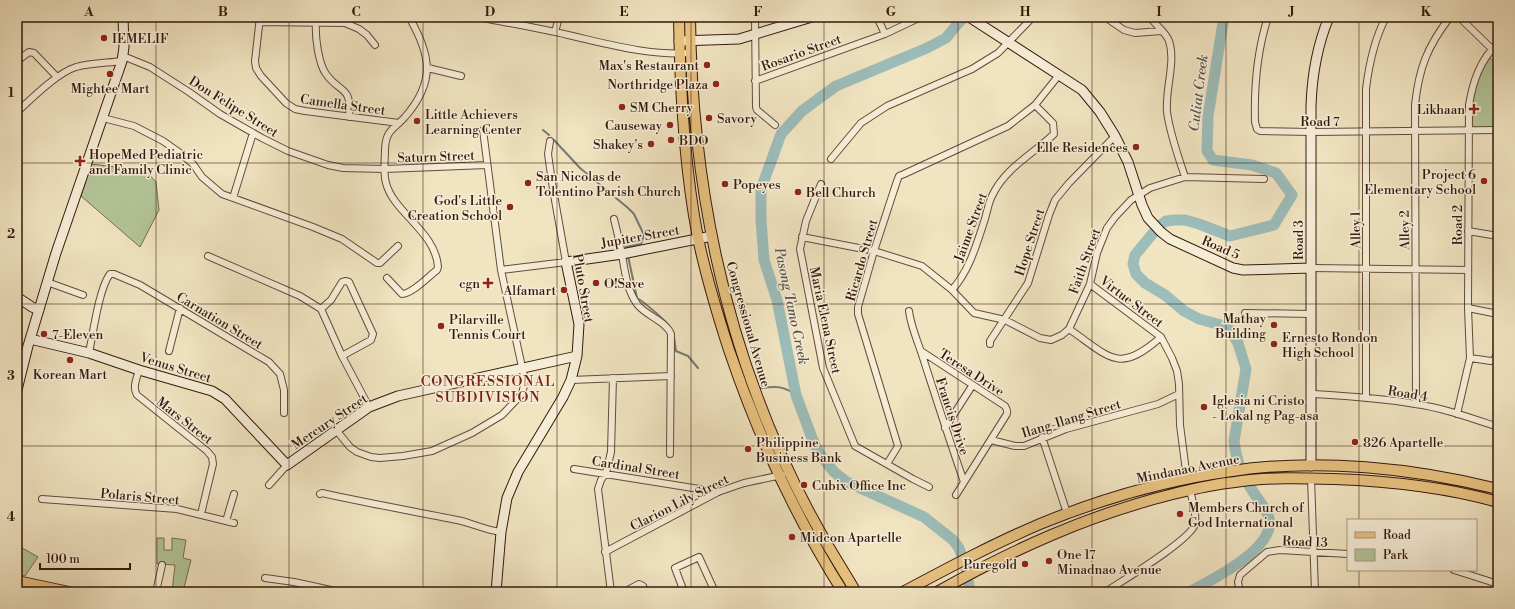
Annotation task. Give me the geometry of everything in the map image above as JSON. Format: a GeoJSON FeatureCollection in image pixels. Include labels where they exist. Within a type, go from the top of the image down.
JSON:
{"type":"FeatureCollection","features":[{"type":"Feature","properties":{"kind":"main road","name":"Congressional Avenue"},"geometry":{"type":"LineString","coordinates":[[679,17],[679,54],[689,180],[698,239],[714,303],[752,416],[779,477],[806,531],[842,591]]}},
{"type":"Feature","properties":{"kind":"main road","name":"Congressional Avenue"},"geometry":{"type":"LineString","coordinates":[[690,17],[695,124],[702,186],[726,300],[744,361],[759,404],[789,473],[820,534],[856,590]]}},
{"type":"Feature","properties":{"kind":"main road","name":"Mindanao Avenue"},"geometry":{"type":"LineString","coordinates":[[903,592],[971,556],[1040,524],[1067,514],[1120,496],[1187,479],[1232,471],[1258,468],[1311,466],[1358,468],[1431,475],[1462,480],[1498,489]]}},
{"type":"Feature","properties":{"kind":"main road"},"geometry":{"type":"LineString","coordinates":[[1430,487],[1432,483],[1431,475]]}},
{"type":"Feature","properties":{"kind":"main road","name":"Mindanao Avenue"},"geometry":{"type":"LineString","coordinates":[[937,592],[1044,537],[1116,510],[1190,490],[1233,482],[1259,479],[1311,478],[1371,480],[1459,492],[1498,502]]}},
{"type":"Feature","properties":{"kind":"main road"},"geometry":{"type":"LineString","coordinates":[[1459,492],[1457,486],[1462,480]]}},
{"type":"Feature","properties":{"kind":"main road"},"geometry":{"type":"LineString","coordinates":[[1040,524],[1044,537]]}},
{"type":"Feature","properties":{"kind":"main road"},"geometry":{"type":"LineString","coordinates":[[17,581],[69,592]]}},
{"type":"Feature","properties":{"kind":"street"},"geometry":{"type":"LineString","coordinates":[[17,390],[47,282],[123,59],[123,17]]}},
{"type":"Feature","properties":{"kind":"street"},"geometry":{"type":"LineString","coordinates":[[387,278],[402,294],[404,294],[412,291],[437,270],[438,267],[432,247],[394,200],[385,182],[387,135],[399,123],[422,91],[428,68],[422,44],[409,17]]}},
{"type":"Feature","properties":{"kind":"street"},"geometry":{"type":"LineString","coordinates":[[478,17],[510,20],[635,50],[679,54],[691,53]]}},
{"type":"Feature","properties":{"kind":"street"},"geometry":{"type":"LineString","coordinates":[[555,32],[559,17]]}},
{"type":"Feature","properties":{"kind":"street"},"geometry":{"type":"LineString","coordinates":[[755,17],[756,107],[757,110],[775,125]]}},
{"type":"Feature","properties":{"kind":"street"},"geometry":{"type":"LineString","coordinates":[[679,41],[739,39],[812,17]]}},
{"type":"Feature","properties":{"kind":"street"},"geometry":{"type":"LineString","coordinates":[[878,17],[885,34]]}},
{"type":"Feature","properties":{"kind":"street","name":"Rosario Street"},"geometry":{"type":"LineString","coordinates":[[755,81],[885,34],[921,17]]}},
{"type":"Feature","properties":{"kind":"street"},"geometry":{"type":"LineString","coordinates":[[831,159],[862,124],[887,106],[972,69],[998,53],[1033,17]]}},
{"type":"Feature","properties":{"kind":"street"},"geometry":{"type":"LineString","coordinates":[[1105,17],[1124,30],[1135,33],[1161,31]]}},
{"type":"Feature","properties":{"kind":"street"},"geometry":{"type":"LineString","coordinates":[[1150,17],[1154,24],[1168,39],[1170,48],[1167,112],[1171,132],[1185,177]]}},
{"type":"Feature","properties":{"kind":"street","name":"Road 7"},"geometry":{"type":"LineString","coordinates":[[1268,17],[1259,52],[1255,82],[1254,122],[1260,131],[1365,132],[1498,130]]}},
{"type":"Feature","properties":{"kind":"street","name":"Road 3"},"geometry":{"type":"LineString","coordinates":[[1311,466],[1312,132],[1310,106],[1312,80],[1317,54],[1329,17]]}},
{"type":"Feature","properties":{"kind":"street","name":"Alley 1"},"geometry":{"type":"LineString","coordinates":[[1366,398],[1366,89],[1368,67],[1374,46],[1386,17]]}},
{"type":"Feature","properties":{"kind":"street","name":"Alley 2"},"geometry":{"type":"LineString","coordinates":[[1416,404],[1414,131],[1418,80],[1426,56],[1438,33],[1450,17]]}},
{"type":"Feature","properties":{"kind":"street"},"geometry":{"type":"LineString","coordinates":[[1458,17],[1492,49]]}},
{"type":"Feature","properties":{"kind":"street"},"geometry":{"type":"LineString","coordinates":[[972,19],[1008,44],[1082,90],[1100,112],[1115,136],[1128,162],[1139,194]]}},
{"type":"Feature","properties":{"kind":"street"},"geometry":{"type":"LineString","coordinates":[[260,20],[341,22],[353,25],[367,35],[375,45]]}},
{"type":"Feature","properties":{"kind":"street","name":"Camella Street"},"geometry":{"type":"LineString","coordinates":[[260,20],[255,61],[256,68],[261,76],[286,103],[295,109],[399,123]]}},
{"type":"Feature","properties":{"kind":"street"},"geometry":{"type":"LineString","coordinates":[[316,22],[317,46],[324,71],[345,91],[350,103],[349,117]]}},
{"type":"Feature","properties":{"kind":"street","name":"Road 2"},"geometry":{"type":"LineString","coordinates":[[1456,414],[1470,358],[1468,308],[1469,105],[1472,85],[1479,69],[1492,49],[1498,43]]}},
{"type":"Feature","properties":{"kind":"street"},"geometry":{"type":"LineString","coordinates":[[17,61],[29,52],[34,53],[57,77]]}},
{"type":"Feature","properties":{"kind":"street"},"geometry":{"type":"LineString","coordinates":[[17,112],[67,70],[76,67],[123,59]]}},
{"type":"Feature","properties":{"kind":"street","name":"Don Felipe Street"},"geometry":{"type":"LineString","coordinates":[[123,59],[150,67],[190,92],[220,114],[253,134],[288,151],[328,165],[343,168],[385,169]]}},
{"type":"Feature","properties":{"kind":"street"},"geometry":{"type":"LineString","coordinates":[[428,68],[461,76]]}},
{"type":"Feature","properties":{"kind":"street","name":"Ricardo Street"},"geometry":{"type":"LineString","coordinates":[[887,464],[898,446],[858,314],[858,307],[874,251],[900,176],[1008,126],[1035,105],[1059,75]]}},
{"type":"Feature","properties":{"kind":"street","name":"Jaime Street"},"geometry":{"type":"LineString","coordinates":[[952,290],[960,281],[973,255],[992,196],[1001,180],[1015,166],[1054,134],[1052,123],[1035,105]]}},
{"type":"Feature","properties":{"kind":"street"},"geometry":{"type":"LineString","coordinates":[[102,118],[134,126],[180,152],[202,177],[222,194],[342,239],[378,263],[398,246]]}},
{"type":"Feature","properties":{"kind":"street"},"geometry":{"type":"LineString","coordinates":[[336,430],[350,447],[357,452],[372,457],[380,458],[403,456],[432,451],[472,433],[502,415],[522,394],[525,381],[501,270],[483,130]]}},
{"type":"Feature","properties":{"kind":"street"},"geometry":{"type":"LineString","coordinates":[[233,198],[253,134]]}},
{"type":"Feature","properties":{"kind":"street","name":"Hope Street"},"geometry":{"type":"LineString","coordinates":[[990,344],[990,341],[1028,283],[1048,215],[1055,200],[1069,183],[1115,136]]}},
{"type":"Feature","properties":{"kind":"street","name":"Pluto Street"},"geometry":{"type":"LineString","coordinates":[[496,592],[501,532],[507,498],[511,486],[571,380],[577,356],[579,324],[552,189],[548,154],[550,141]]}},
{"type":"Feature","properties":{"kind":"street","name":"Saturn Street"},"geometry":{"type":"LineString","coordinates":[[385,169],[487,165]]}},
{"type":"Feature","properties":{"kind":"street","name":"Faith Street"},"geometry":{"type":"LineString","coordinates":[[1069,329],[1090,284],[1097,253],[1107,228],[1128,202],[1139,194],[1162,183],[1185,177],[1264,179]]}},
{"type":"Feature","properties":{"kind":"street","name":"Maria Elena Street"},"geometry":{"type":"LineString","coordinates":[[821,184],[809,211],[802,237],[801,256],[823,368],[855,446],[929,487]]}},
{"type":"Feature","properties":{"kind":"street","name":"Road 5"},"geometry":{"type":"LineString","coordinates":[[1139,194],[1151,223],[1161,232],[1170,239],[1233,268],[1243,270],[1311,268]]}},
{"type":"Feature","properties":{"kind":"street"},"geometry":{"type":"LineString","coordinates":[[614,219],[627,282],[632,295],[638,305],[665,326],[670,332],[670,454]]}},
{"type":"Feature","properties":{"kind":"street"},"geometry":{"type":"LineString","coordinates":[[1468,232],[1498,236]]}},
{"type":"Feature","properties":{"kind":"street","name":"Jupiter Street"},"geometry":{"type":"LineString","coordinates":[[501,270],[622,254],[712,236]]}},
{"type":"Feature","properties":{"kind":"street"},"geometry":{"type":"LineString","coordinates":[[802,237],[874,251],[922,266],[952,290],[974,313],[1005,320],[1040,338],[1051,340],[1062,335],[1069,329],[1114,359],[1122,360],[1130,358],[1140,353],[1161,337],[1177,371],[1180,394],[1180,425],[1187,479]]}},
{"type":"Feature","properties":{"kind":"street"},"geometry":{"type":"LineString","coordinates":[[208,256],[300,296],[321,309],[342,356],[369,407]]}},
{"type":"Feature","properties":{"kind":"street"},"geometry":{"type":"LineString","coordinates":[[1311,268],[1468,270]]}},
{"type":"Feature","properties":{"kind":"street","name":"Carnation Street"},"geometry":{"type":"LineString","coordinates":[[89,353],[107,278],[110,274],[114,274],[140,285],[268,362],[280,374],[284,390],[284,413]]}},
{"type":"Feature","properties":{"kind":"street"},"geometry":{"type":"LineString","coordinates":[[321,309],[331,300],[342,282],[345,280],[349,282],[373,334],[373,338],[342,356]]}},
{"type":"Feature","properties":{"kind":"street"},"geometry":{"type":"LineString","coordinates":[[47,282],[83,295]]}},
{"type":"Feature","properties":{"kind":"street","name":"Virtue Street"},"geometry":{"type":"LineString","coordinates":[[1090,284],[1161,337]]}},
{"type":"Feature","properties":{"kind":"street"},"geometry":{"type":"LineString","coordinates":[[17,297],[39,310]]}},
{"type":"Feature","properties":{"kind":"street"},"geometry":{"type":"LineString","coordinates":[[169,351],[180,308]]}},
{"type":"Feature","properties":{"kind":"street"},"geometry":{"type":"LineString","coordinates":[[1468,308],[1498,314]]}},
{"type":"Feature","properties":{"kind":"street","name":"Francis Drive"},"geometry":{"type":"LineString","coordinates":[[909,311],[910,324],[921,351],[945,428],[964,482]]}},
{"type":"Feature","properties":{"kind":"street"},"geometry":{"type":"LineString","coordinates":[[1245,313],[1312,314]]}},
{"type":"Feature","properties":{"kind":"street","name":"Venus Street"},"geometry":{"type":"LineString","coordinates":[[30,339],[89,353],[139,370],[212,391],[225,399],[287,465]]}},
{"type":"Feature","properties":{"kind":"street","name":"Teresa Drive"},"geometry":{"type":"LineString","coordinates":[[921,351],[972,386],[1005,406],[1007,410],[1007,414],[956,495]]}},
{"type":"Feature","properties":{"kind":"street"},"geometry":{"type":"LineString","coordinates":[[1470,358],[1491,361],[1494,360],[1498,352]]}},
{"type":"Feature","properties":{"kind":"street","name":"Mercury Street"},"geometry":{"type":"LineString","coordinates":[[269,485],[287,465],[369,407],[398,396],[577,356]]}},
{"type":"Feature","properties":{"kind":"street","name":"Mars Street"},"geometry":{"type":"LineString","coordinates":[[139,370],[134,386],[134,390],[137,395],[207,450],[212,457],[213,464],[201,514]]}},
{"type":"Feature","properties":{"kind":"street"},"geometry":{"type":"LineString","coordinates":[[571,380],[671,376]]}},
{"type":"Feature","properties":{"kind":"street"},"geometry":{"type":"LineString","coordinates":[[611,592],[598,489],[601,480],[606,473],[611,452],[613,378]]}},
{"type":"Feature","properties":{"kind":"street"},"geometry":{"type":"LineString","coordinates":[[945,428],[972,386]]}},
{"type":"Feature","properties":{"kind":"street","name":"Ilang-Ilang Street"},"geometry":{"type":"LineString","coordinates":[[991,440],[1015,446],[1024,446],[1042,437],[1066,429],[1158,404],[1180,394]]}},
{"type":"Feature","properties":{"kind":"street","name":"Road 4"},"geometry":{"type":"LineString","coordinates":[[1312,394],[1416,404],[1498,427]]}},
{"type":"Feature","properties":{"kind":"street"},"geometry":{"type":"LineString","coordinates":[[1042,437],[1067,514]]}},
{"type":"Feature","properties":{"kind":"street","name":"Cardinal Street"},"geometry":{"type":"LineString","coordinates":[[574,469],[718,492]]}},
{"type":"Feature","properties":{"kind":"street","name":"Clarion Lily Street"},"geometry":{"type":"LineString","coordinates":[[605,552],[718,492],[744,482],[779,477],[789,473]]}},
{"type":"Feature","properties":{"kind":"street"},"geometry":{"type":"LineString","coordinates":[[1311,478],[1315,592]]}},
{"type":"Feature","properties":{"kind":"street"},"geometry":{"type":"LineString","coordinates":[[1105,592],[1158,557],[1190,532],[1195,524],[1190,490]]}},
{"type":"Feature","properties":{"kind":"street"},"geometry":{"type":"LineString","coordinates":[[320,494],[322,493],[417,511],[461,521],[488,530],[501,532]]}},
{"type":"Feature","properties":{"kind":"street"},"geometry":{"type":"LineString","coordinates":[[226,521],[234,494]]}},
{"type":"Feature","properties":{"kind":"street","name":"Polaris Street"},"geometry":{"type":"LineString","coordinates":[[42,499],[177,509],[234,523]]}},
{"type":"Feature","properties":{"kind":"street","name":"Road 13"},"geometry":{"type":"LineString","coordinates":[[1240,592],[1238,582],[1240,575],[1267,552],[1280,550],[1347,554]]}},
{"type":"Feature","properties":{"kind":"street"},"geometry":{"type":"LineString","coordinates":[[684,592],[675,568],[699,557],[714,592]]}},
{"type":"Feature","properties":{"kind":"street"},"geometry":{"type":"LineString","coordinates":[[156,592],[162,565]]}},
{"type":"Feature","properties":{"kind":"street"},"geometry":{"type":"LineString","coordinates":[[1457,571],[1498,584]]}},
{"type":"Feature","properties":{"kind":"street"},"geometry":{"type":"LineString","coordinates":[[266,578],[294,582],[340,592]]}},
{"type":"Feature","properties":{"kind":"street"},"geometry":{"type":"LineString","coordinates":[[624,592],[639,584],[643,586],[646,592]]}},
{"type":"Feature","properties":{"kind":"green space"},"geometry":{"type":"Polygon","coordinates":[[[1488,57],[1498,64],[1498,127],[1471,128],[1471,106],[1475,85],[1488,57]]]}},
{"type":"Feature","properties":{"kind":"green space"},"geometry":{"type":"Polygon","coordinates":[[[91,164],[142,170],[148,173],[156,182],[159,210],[140,247],[81,196],[91,164]]]}},
{"type":"Feature","properties":{"kind":"green space"},"geometry":{"type":"Polygon","coordinates":[[[157,538],[164,538],[164,550],[172,550],[172,538],[186,540],[183,558],[191,560],[183,592],[172,592],[175,565],[157,564],[157,538]]]}},
{"type":"Feature","properties":{"kind":"green space"},"geometry":{"type":"Polygon","coordinates":[[[17,545],[38,557],[25,576],[17,574],[17,545]]]}},
{"type":"Feature","properties":{"kind":"waterway","name":"Pasong Tamo Creek"},"geometry":{"type":"LineString","coordinates":[[965,17],[946,38],[927,48],[836,86],[802,111],[781,134],[761,189],[761,220],[764,260],[777,300],[796,395],[819,453],[834,472],[847,482],[924,517],[953,540],[959,548],[966,568],[970,592]]}},
{"type":"Feature","properties":{"kind":"waterway","name":"Culiat Creek"},"geometry":{"type":"LineString","coordinates":[[1189,592],[1227,571],[1242,560],[1255,549],[1265,537],[1269,525],[1267,513],[1264,507],[1248,485],[1242,473],[1235,448],[1234,441],[1246,369],[1238,343],[1230,330],[1221,325],[1199,319],[1184,311],[1165,295],[1145,283],[1136,274],[1133,264],[1135,255],[1159,226],[1166,221],[1185,220],[1230,236],[1274,225],[1292,195],[1276,173],[1252,165],[1213,160],[1207,151],[1208,116],[1224,17]]}},
{"type":"Feature","properties":{"kind":"waterway"},"geometry":{"type":"LineString","coordinates":[[543,130],[549,135]]}},
{"type":"Feature","properties":{"kind":"waterway"},"geometry":{"type":"LineString","coordinates":[[554,140],[580,168],[634,214],[644,235],[641,244],[626,247]]}},
{"type":"Feature","properties":{"kind":"waterway"},"geometry":{"type":"LineString","coordinates":[[628,256],[637,298],[661,318],[671,329]]}},
{"type":"Feature","properties":{"kind":"waterway"},"geometry":{"type":"LineString","coordinates":[[674,337],[676,351],[688,356],[698,368]]}},
{"type":"Feature","properties":{"kind":"waterway"},"geometry":{"type":"LineString","coordinates":[[757,383],[761,388],[780,387],[796,395]]}},
{"type":"Feature","properties":{"kind":"place","name":"IEMELIF"},"geometry":{"type":"Point","coordinates":[104,38]}},
{"type":"Feature","properties":{"kind":"place","name":"Max's Restaurant"},"geometry":{"type":"Point","coordinates":[707,65]}},
{"type":"Feature","properties":{"kind":"place","name":"Mightee Mart"},"geometry":{"type":"Point","coordinates":[110,74]}},
{"type":"Feature","properties":{"kind":"place","name":"Northridge Plaza"},"geometry":{"type":"Point","coordinates":[716,84]}},
{"type":"Feature","properties":{"kind":"place","name":"SM Cherry"},"geometry":{"type":"Point","coordinates":[622,107]}},
{"type":"Feature","properties":{"kind":"place","name":"Likhaan"},"geometry":{"type":"Point","coordinates":[1474,109]}},
{"type":"Feature","properties":{"kind":"place","name":"Savory"},"geometry":{"type":"Point","coordinates":[709,118]}},
{"type":"Feature","properties":{"kind":"place","name":"Little Achievers Learning Center"},"geometry":{"type":"Point","coordinates":[417,121]}},
{"type":"Feature","properties":{"kind":"place","name":"Causeway"},"geometry":{"type":"Point","coordinates":[670,125]}},
{"type":"Feature","properties":{"kind":"place","name":"BDO"},"geometry":{"type":"Point","coordinates":[671,140]}},
{"type":"Feature","properties":{"kind":"place","name":"Shakey's"},"geometry":{"type":"Point","coordinates":[651,144]}},
{"type":"Feature","properties":{"kind":"place","name":"Elle Residences"},"geometry":{"type":"Point","coordinates":[1136,147]}},
{"type":"Feature","properties":{"kind":"place","name":"HopeMed Pediatric and Family Clinic"},"geometry":{"type":"Point","coordinates":[80,161]}},
{"type":"Feature","properties":{"kind":"place","name":"Project 6 Elementary School"},"geometry":{"type":"Point","coordinates":[1484,181]}},
{"type":"Feature","properties":{"kind":"place","name":"San Nicolas de Tolentino Parish Church"},"geometry":{"type":"Point","coordinates":[528,183]}},
{"type":"Feature","properties":{"kind":"place","name":"Popeyes"},"geometry":{"type":"Point","coordinates":[725,184]}},
{"type":"Feature","properties":{"kind":"place","name":"Bell Church"},"geometry":{"type":"Point","coordinates":[798,192]}},
{"type":"Feature","properties":{"kind":"place","name":"God's Little Creation School"},"geometry":{"type":"Point","coordinates":[510,207]}},
{"type":"Feature","properties":{"kind":"place","name":"cgn"},"geometry":{"type":"Point","coordinates":[488,283]}},
{"type":"Feature","properties":{"kind":"place","name":"O!Save"},"geometry":{"type":"Point","coordinates":[596,283]}},
{"type":"Feature","properties":{"kind":"place","name":"Alfamart"},"geometry":{"type":"Point","coordinates":[564,290]}},
{"type":"Feature","properties":{"kind":"place","name":"Mathay Building"},"geometry":{"type":"Point","coordinates":[1274,325]}},
{"type":"Feature","properties":{"kind":"place","name":"Pilarville Tennis Court"},"geometry":{"type":"Point","coordinates":[441,326]}},
{"type":"Feature","properties":{"kind":"place","name":"7-Eleven"},"geometry":{"type":"Point","coordinates":[44,334]}},
{"type":"Feature","properties":{"kind":"place","name":"Ernesto Rondon High School"},"geometry":{"type":"Point","coordinates":[1274,344]}},
{"type":"Feature","properties":{"kind":"place","name":"Korean Mart"},"geometry":{"type":"Point","coordinates":[70,360]}},
{"type":"Feature","properties":{"kind":"place","name":"Iglesia ni Cristo - Lokal ng Pag-asa"},"geometry":{"type":"Point","coordinates":[1204,407]}},
{"type":"Feature","properties":{"kind":"place","name":"826 Apartelle"},"geometry":{"type":"Point","coordinates":[1355,442]}},
{"type":"Feature","properties":{"kind":"place","name":"Philippine Business Bank"},"geometry":{"type":"Point","coordinates":[748,449]}},
{"type":"Feature","properties":{"kind":"place","name":"Cubix Office Inc"},"geometry":{"type":"Point","coordinates":[804,485]}},
{"type":"Feature","properties":{"kind":"place","name":"Members Church of God International"},"geometry":{"type":"Point","coordinates":[1180,514]}},
{"type":"Feature","properties":{"kind":"place","name":"Midcon Apartelle"},"geometry":{"type":"Point","coordinates":[792,537]}},
{"type":"Feature","properties":{"kind":"place","name":"One 17 Minadnao Avenue"},"geometry":{"type":"Point","coordinates":[1049,561]}},
{"type":"Feature","properties":{"kind":"place","name":"Puregold"},"geometry":{"type":"Point","coordinates":[1025,564]}},
{"type":"Feature","properties":{"kind":"district","name":"CONGRESSIONAL SUBDIVISION"},"geometry":{"type":"Point","coordinates":[488,390]}}]}
